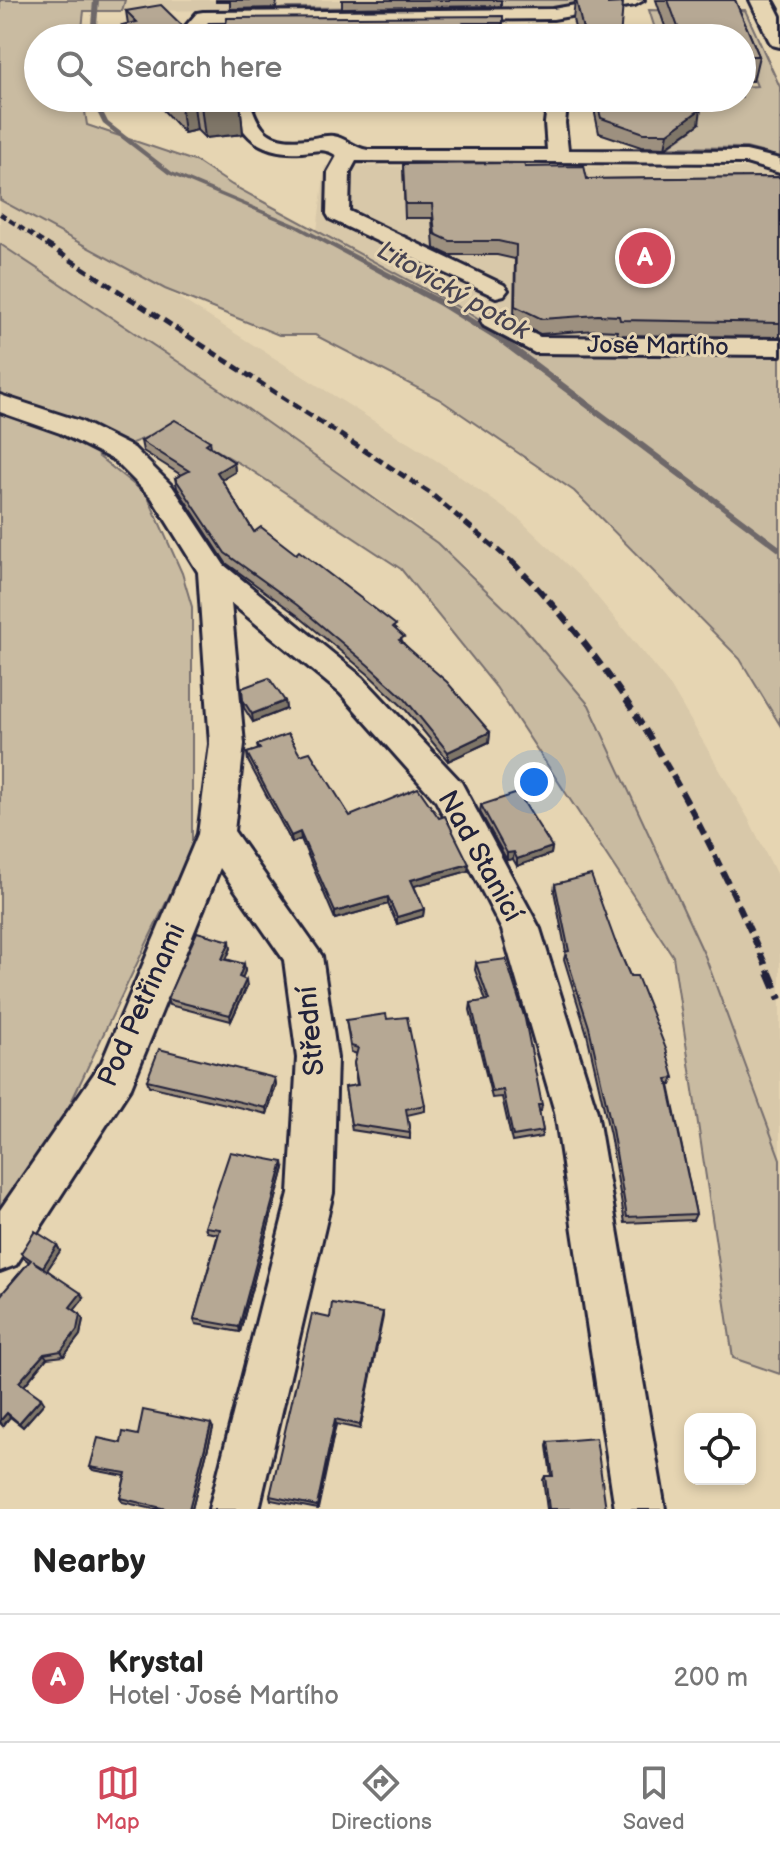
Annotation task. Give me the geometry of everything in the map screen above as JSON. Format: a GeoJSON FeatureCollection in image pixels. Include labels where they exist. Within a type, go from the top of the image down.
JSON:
{"type":"FeatureCollection","features":[{"type":"Feature","properties":{"kind":"main road"},"geometry":{"type":"LineString","coordinates":[[761,0],[780,40]]}},
{"type":"Feature","properties":{"kind":"street"},"geometry":{"type":"LineString","coordinates":[[197,24],[203,17],[233,15],[553,14],[635,0]]}},
{"type":"Feature","properties":{"kind":"street"},"geometry":{"type":"LineString","coordinates":[[553,14],[554,24]]}},
{"type":"Feature","properties":{"kind":"street"},"geometry":{"type":"LineString","coordinates":[[242,112],[243,119],[262,141],[277,147],[331,142],[349,154],[746,157],[780,167]]}},
{"type":"Feature","properties":{"kind":"street"},"geometry":{"type":"LineString","coordinates":[[556,112],[558,156]]}},
{"type":"Feature","properties":{"kind":"street"},"geometry":{"type":"LineString","coordinates":[[349,154],[339,172],[338,214],[496,290]]}},
{"type":"Feature","properties":{"kind":"street","name":"José Martího"},"geometry":{"type":"LineString","coordinates":[[493,321],[535,345],[780,347]]}},
{"type":"Feature","properties":{"kind":"street","name":"Nad Stanicí"},"geometry":{"type":"LineString","coordinates":[[0,403],[70,427],[124,454],[162,492],[213,572],[351,685],[449,792],[521,929],[576,1112],[640,1509]]}},
{"type":"Feature","properties":{"kind":"street"},"geometry":{"type":"LineString","coordinates":[[213,572],[227,744],[216,834]]}},
{"type":"Feature","properties":{"kind":"street","name":"Pod Petřinami"},"geometry":{"type":"LineString","coordinates":[[0,1249],[117,1074],[216,834]]}},
{"type":"Feature","properties":{"kind":"street","name":"Střední"},"geometry":{"type":"LineString","coordinates":[[216,834],[303,956],[317,1058],[311,1193],[234,1509]]}},
{"type":"Feature","properties":{"kind":"shaded area"},"geometry":{"type":"Polygon","coordinates":[[[0,0],[125,0],[122,11],[84,11],[83,24],[24,24],[24,112],[85,112],[87,125],[197,162],[232,185],[462,309],[526,350],[780,354],[780,725],[740,659],[574,491],[439,399],[315,335],[279,335],[165,289],[0,200],[0,0]]]}},
{"type":"Feature","properties":{"kind":"shaded area"},"geometry":{"type":"Polygon","coordinates":[[[125,0],[594,0],[546,8],[122,11],[125,0]]]}},
{"type":"Feature","properties":{"kind":"shaded area"},"geometry":{"type":"Polygon","coordinates":[[[476,0],[598,0],[595,4],[546,8],[263,11],[288,8],[447,7],[476,0]]]}},
{"type":"Feature","properties":{"kind":"shaded area"},"geometry":{"type":"Polygon","coordinates":[[[649,10],[687,11],[661,13],[664,23],[696,11],[745,10],[751,24],[653,24],[649,10]]]}},
{"type":"Feature","properties":{"kind":"shaded area"},"geometry":{"type":"Polygon","coordinates":[[[756,34],[780,87],[780,157],[746,148],[668,147],[693,129],[694,112],[756,112],[756,34]]]}},
{"type":"Feature","properties":{"kind":"shaded area"},"geometry":{"type":"Polygon","coordinates":[[[325,166],[780,168],[780,354],[526,350],[462,309],[317,231],[325,166]]]}},
{"type":"Feature","properties":{"kind":"shaded area"},"geometry":{"type":"Polygon","coordinates":[[[0,200],[165,289],[445,466],[518,518],[585,582],[671,687],[748,818],[780,881],[780,1159],[705,956],[589,704],[517,620],[467,569],[417,526],[205,379],[0,244],[0,200]]]}},
{"type":"Feature","properties":{"kind":"shaded area"},"geometry":{"type":"Polygon","coordinates":[[[0,244],[218,388],[437,543],[517,620],[589,705],[705,956],[780,1159],[780,1374],[733,1358],[673,956],[496,687],[401,569],[254,472],[176,426],[98,456],[147,495],[182,573],[192,607],[192,848],[63,1119],[0,1219],[0,244]]]}},
{"type":"Feature","properties":{"kind":"building"},"geometry":{"type":"Polygon","coordinates":[[[576,0],[623,3],[621,24],[582,24],[576,0]]]}},
{"type":"Feature","properties":{"kind":"building"},"geometry":{"type":"Polygon","coordinates":[[[668,0],[735,0],[745,24],[677,24],[668,0]]]}},
{"type":"Feature","properties":{"kind":"building"},"geometry":{"type":"Polygon","coordinates":[[[161,5],[181,24],[127,24],[137,22],[126,11],[161,5]]]}},
{"type":"Feature","properties":{"kind":"building"},"geometry":{"type":"Polygon","coordinates":[[[503,16],[503,23],[226,24],[227,18],[503,16]]]}},
{"type":"Feature","properties":{"kind":"building"},"geometry":{"type":"Polygon","coordinates":[[[599,112],[697,112],[668,133],[644,133],[601,118],[599,112]]]}},
{"type":"Feature","properties":{"kind":"building"},"geometry":{"type":"Polygon","coordinates":[[[524,163],[525,167],[584,166],[587,179],[780,177],[780,323],[620,320],[619,316],[598,315],[542,319],[515,306],[516,245],[498,241],[450,241],[435,234],[432,204],[405,204],[403,164],[524,163]]]}},
{"type":"Feature","properties":{"kind":"building"},"geometry":{"type":"Polygon","coordinates":[[[175,420],[210,441],[206,444],[234,462],[217,472],[254,532],[261,527],[296,554],[299,551],[396,625],[393,627],[404,637],[399,640],[447,682],[490,732],[448,752],[405,699],[368,665],[297,605],[225,553],[175,478],[189,471],[141,441],[175,420]]]}},
{"type":"Feature","properties":{"kind":"building"},"geometry":{"type":"Polygon","coordinates":[[[269,678],[285,701],[252,714],[243,700],[242,688],[269,678]]]}},
{"type":"Feature","properties":{"kind":"building"},"geometry":{"type":"Polygon","coordinates":[[[288,734],[300,755],[310,752],[350,816],[418,788],[439,818],[445,816],[469,864],[411,880],[424,909],[397,917],[388,897],[335,912],[300,832],[291,836],[247,753],[260,749],[257,745],[288,734]]]}},
{"type":"Feature","properties":{"kind":"building"},"geometry":{"type":"Polygon","coordinates":[[[518,793],[552,847],[517,859],[514,852],[507,853],[481,805],[518,793]]]}},
{"type":"Feature","properties":{"kind":"building"},"geometry":{"type":"Polygon","coordinates":[[[591,875],[630,976],[637,976],[666,1049],[674,1078],[667,1079],[696,1214],[627,1217],[612,1129],[589,1027],[565,952],[569,951],[555,884],[591,875]]]}},
{"type":"Feature","properties":{"kind":"building"},"geometry":{"type":"Polygon","coordinates":[[[197,932],[230,941],[222,959],[244,964],[239,977],[246,980],[230,1015],[167,999],[197,932]]]}},
{"type":"Feature","properties":{"kind":"building"},"geometry":{"type":"Polygon","coordinates":[[[506,959],[525,1019],[542,1105],[538,1105],[543,1131],[513,1136],[503,1090],[492,1092],[471,1003],[489,1000],[476,963],[506,959]]]}},
{"type":"Feature","properties":{"kind":"building"},"geometry":{"type":"Polygon","coordinates":[[[386,1014],[387,1019],[407,1017],[425,1105],[406,1109],[410,1133],[351,1124],[345,1087],[358,1085],[354,1063],[358,1048],[351,1046],[346,1020],[386,1014]]]}},
{"type":"Feature","properties":{"kind":"building"},"geometry":{"type":"Polygon","coordinates":[[[159,1049],[275,1078],[266,1108],[147,1080],[159,1049]]]}},
{"type":"Feature","properties":{"kind":"building"},"geometry":{"type":"Polygon","coordinates":[[[230,1152],[283,1162],[239,1327],[194,1319],[220,1229],[205,1227],[230,1152]]]}},
{"type":"Feature","properties":{"kind":"building"},"geometry":{"type":"Polygon","coordinates":[[[35,1231],[57,1245],[43,1267],[33,1261],[81,1293],[70,1307],[80,1314],[77,1330],[61,1351],[44,1354],[19,1382],[41,1398],[19,1423],[7,1413],[0,1421],[0,1296],[31,1260],[21,1253],[35,1231]]]}},
{"type":"Feature","properties":{"kind":"building"},"geometry":{"type":"Polygon","coordinates":[[[332,1303],[383,1312],[360,1425],[335,1419],[317,1506],[270,1496],[312,1314],[330,1318],[332,1303]]]}},
{"type":"Feature","properties":{"kind":"building"},"geometry":{"type":"Polygon","coordinates":[[[143,1410],[211,1424],[189,1509],[166,1509],[120,1498],[126,1473],[90,1467],[98,1438],[121,1443],[123,1432],[138,1435],[143,1410]]]}},
{"type":"Feature","properties":{"kind":"building"},"geometry":{"type":"Polygon","coordinates":[[[596,1438],[606,1509],[549,1509],[545,1476],[553,1476],[548,1442],[596,1438]]]}},
{"type":"Feature","properties":{"kind":"waterway","name":"Litovický potok"},"geometry":{"type":"LineString","coordinates":[[94,24],[96,0]]}},
{"type":"Feature","properties":{"kind":"waterway","name":"Litovický potok"},"geometry":{"type":"LineString","coordinates":[[100,112],[105,123],[170,173],[296,226],[441,303],[504,342],[780,550]]}},
{"type":"Feature","properties":{"kind":"tram line"},"geometry":{"type":"LineString","coordinates":[[775,0],[780,9]]}},
{"type":"Feature","properties":{"kind":"railway"},"geometry":{"type":"LineString","coordinates":[[0,214],[49,246]]}},
{"type":"Feature","properties":{"kind":"railway"},"geometry":{"type":"LineString","coordinates":[[46,244],[430,493],[512,562]]}},
{"type":"Feature","properties":{"kind":"railway"},"geometry":{"type":"LineString","coordinates":[[512,562],[593,654],[661,755],[718,862],[770,975]]}},
{"type":"Feature","properties":{"kind":"railway"},"geometry":{"type":"LineString","coordinates":[[769,973],[780,999]]}},
{"type":"Feature","properties":{"kind":"place","name":"Krystal"},"geometry":{"type":"Point","coordinates":[645,258]}}]}
